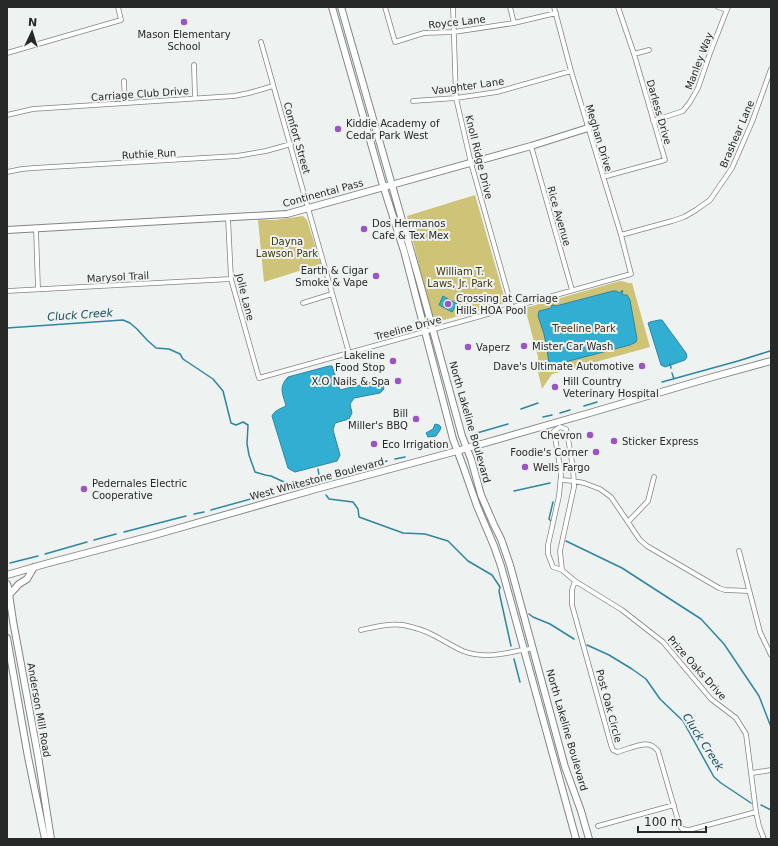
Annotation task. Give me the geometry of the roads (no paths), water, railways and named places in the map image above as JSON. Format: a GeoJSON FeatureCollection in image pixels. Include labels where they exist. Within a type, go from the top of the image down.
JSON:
{"type":"FeatureCollection","features":[{"type":"Feature","properties":{"kind":"main road","name":"North Lakeline Boulevard"},"geometry":{"type":"LineString","coordinates":[[332,7],[404,252],[453,438],[477,506],[501,566],[576,839]]}},
{"type":"Feature","properties":{"kind":"main road","name":"North Lakeline Boulevard"},"geometry":{"type":"LineString","coordinates":[[341,7],[462,436],[471,460],[481,495],[501,539],[510,565],[565,767],[581,811],[589,839]]}},
{"type":"Feature","properties":{"kind":"main road","name":"Continental Pass"},"geometry":{"type":"LineString","coordinates":[[7,230],[287,214],[531,146],[588,128]]}},
{"type":"Feature","properties":{"kind":"main road","name":"West Whitestone Boulevard"},"geometry":{"type":"LineString","coordinates":[[7,575],[316,489],[559,424],[771,361]]}},
{"type":"Feature","properties":{"kind":"main road"},"geometry":{"type":"LineString","coordinates":[[10,595],[19,584],[27,579],[34,567]]}},
{"type":"Feature","properties":{"kind":"main road","name":"Anderson Mill Road"},"geometry":{"type":"LineString","coordinates":[[7,584],[38,756],[51,839]]}},
{"type":"Feature","properties":{"kind":"main road","name":"Anderson Mill Road"},"geometry":{"type":"LineString","coordinates":[[7,638],[45,839]]}},
{"type":"Feature","properties":{"kind":"main road"},"geometry":{"type":"LineString","coordinates":[[547,736],[556,734]]}},
{"type":"Feature","properties":{"kind":"street"},"geometry":{"type":"LineString","coordinates":[[7,53],[121,20],[118,7]]}},
{"type":"Feature","properties":{"kind":"street","name":"Royce Lane"},"geometry":{"type":"LineString","coordinates":[[386,7],[395,42],[424,33],[454,32],[514,23],[556,13]]}},
{"type":"Feature","properties":{"kind":"street","name":"Knoll Ridge Drive"},"geometry":{"type":"LineString","coordinates":[[453,7],[456,98],[471,163],[512,308]]}},
{"type":"Feature","properties":{"kind":"street"},"geometry":{"type":"LineString","coordinates":[[510,7],[514,23]]}},
{"type":"Feature","properties":{"kind":"street","name":"Meghan Drive"},"geometry":{"type":"LineString","coordinates":[[554,7],[571,71],[631,274]]}},
{"type":"Feature","properties":{"kind":"street","name":"Darless Drive"},"geometry":{"type":"LineString","coordinates":[[603,177],[665,160],[634,54],[618,7]]}},
{"type":"Feature","properties":{"kind":"street"},"geometry":{"type":"LineString","coordinates":[[718,7],[728,8]]}},
{"type":"Feature","properties":{"kind":"street","name":"Manley Way"},"geometry":{"type":"LineString","coordinates":[[653,121],[683,111],[690,102],[698,88],[728,8]]}},
{"type":"Feature","properties":{"kind":"street","name":"Comfort Street"},"geometry":{"type":"LineString","coordinates":[[261,42],[349,353]]}},
{"type":"Feature","properties":{"kind":"street"},"geometry":{"type":"LineString","coordinates":[[634,54],[649,50]]}},
{"type":"Feature","properties":{"kind":"street"},"geometry":{"type":"LineString","coordinates":[[194,65],[196,98]]}},
{"type":"Feature","properties":{"kind":"street","name":"Brashear Lane"},"geometry":{"type":"LineString","coordinates":[[620,235],[684,217],[710,200],[732,168],[752,122],[771,69]]}},
{"type":"Feature","properties":{"kind":"street","name":"Vaughter Lane"},"geometry":{"type":"LineString","coordinates":[[414,100],[456,98],[497,92],[571,71]]}},
{"type":"Feature","properties":{"kind":"street"},"geometry":{"type":"LineString","coordinates":[[124,81],[125,103]]}},
{"type":"Feature","properties":{"kind":"street","name":"Carriage Club Drive"},"geometry":{"type":"LineString","coordinates":[[7,115],[32,109],[234,96],[273,86]]}},
{"type":"Feature","properties":{"kind":"street","name":"Ruthie Run"},"geometry":{"type":"LineString","coordinates":[[7,172],[34,168],[237,156],[266,151],[291,144]]}},
{"type":"Feature","properties":{"kind":"street","name":"Rice Avenue"},"geometry":{"type":"LineString","coordinates":[[531,146],[572,290]]}},
{"type":"Feature","properties":{"kind":"street","name":"Jolie Lane"},"geometry":{"type":"LineString","coordinates":[[228,218],[231,279],[259,378]]}},
{"type":"Feature","properties":{"kind":"street"},"geometry":{"type":"LineString","coordinates":[[36,229],[38,289]]}},
{"type":"Feature","properties":{"kind":"street","name":"Treeline Drive"},"geometry":{"type":"LineString","coordinates":[[259,378],[631,274]]}},
{"type":"Feature","properties":{"kind":"street","name":"Marysol Trail"},"geometry":{"type":"LineString","coordinates":[[7,291],[231,279]]}},
{"type":"Feature","properties":{"kind":"street"},"geometry":{"type":"LineString","coordinates":[[303,303],[332,294]]}},
{"type":"Feature","properties":{"kind":"street"},"geometry":{"type":"LineString","coordinates":[[559,424],[566,429],[574,481],[560,551],[562,570]]}},
{"type":"Feature","properties":{"kind":"street","name":"Prize Oaks Drive"},"geometry":{"type":"LineString","coordinates":[[559,424],[554,431],[561,480],[547,550],[553,567],[562,570],[575,581],[622,610],[663,642],[712,699],[736,718],[746,734],[756,812],[764,839]]}},
{"type":"Feature","properties":{"kind":"street"},"geometry":{"type":"LineString","coordinates":[[628,522],[648,501],[654,476]]}},
{"type":"Feature","properties":{"kind":"street"},"geometry":{"type":"LineString","coordinates":[[561,480],[584,483],[600,489],[611,497],[640,540],[647,546],[719,588],[725,590],[749,591]]}},
{"type":"Feature","properties":{"kind":"street"},"geometry":{"type":"LineString","coordinates":[[739,551],[760,632],[771,655]]}},
{"type":"Feature","properties":{"kind":"street","name":"Post Oak Circle"},"geometry":{"type":"LineString","coordinates":[[575,581],[572,590],[572,606],[613,750],[617,752],[649,744],[658,751],[679,824],[682,829],[690,830],[756,812]]}},
{"type":"Feature","properties":{"kind":"street"},"geometry":{"type":"LineString","coordinates":[[360,630],[381,626],[402,625],[422,630],[471,653],[494,655],[524,651],[532,648]]}},
{"type":"Feature","properties":{"kind":"street"},"geometry":{"type":"LineString","coordinates":[[752,772],[771,770]]}},
{"type":"Feature","properties":{"kind":"street"},"geometry":{"type":"LineString","coordinates":[[598,826],[674,805]]}},
{"type":"Feature","properties":{"kind":"water","name":"Treeline Park"},"geometry":{"type":"Polygon","coordinates":[[[622,290],[622,294],[627,295],[630,300],[637,339],[636,342],[630,345],[554,365],[549,362],[544,334],[538,316],[539,311],[551,308],[552,305],[556,306],[613,291],[620,293],[622,290]]]}},
{"type":"Feature","properties":{"kind":"water","name":"Crossing at Carriage Hills HOA Pool"},"geometry":{"type":"Polygon","coordinates":[[[443,296],[457,304],[452,312],[439,305],[443,296]]]}},
{"type":"Feature","properties":{"kind":"water"},"geometry":{"type":"Polygon","coordinates":[[[662,320],[686,353],[687,357],[685,360],[665,367],[661,365],[648,323],[662,320]]]}},
{"type":"Feature","properties":{"kind":"water"},"geometry":{"type":"Polygon","coordinates":[[[332,366],[340,390],[376,381],[381,382],[384,389],[380,393],[354,398],[350,404],[352,413],[349,419],[335,423],[333,430],[340,455],[337,461],[295,472],[288,468],[272,416],[276,411],[286,406],[282,388],[288,377],[332,366]]]}},
{"type":"Feature","properties":{"kind":"water"},"geometry":{"type":"Polygon","coordinates":[[[435,424],[441,427],[440,430],[436,436],[428,437],[426,433],[433,429],[435,424]]]}},
{"type":"Feature","properties":{"kind":"waterway","name":"Cluck Creek"},"geometry":{"type":"LineString","coordinates":[[7,328],[123,320],[130,323],[156,348],[169,349],[180,354],[183,359],[213,379],[223,391],[231,423],[236,425],[243,422],[248,425],[247,444],[255,472],[291,483],[299,483],[320,476]]}},
{"type":"Feature","properties":{"kind":"waterway"},"geometry":{"type":"LineString","coordinates":[[662,382],[770,351]]}},
{"type":"Feature","properties":{"kind":"waterway"},"geometry":{"type":"LineString","coordinates":[[670,364],[671,368]]}},
{"type":"Feature","properties":{"kind":"waterway"},"geometry":{"type":"LineString","coordinates":[[672,373],[674,379]]}},
{"type":"Feature","properties":{"kind":"waterway"},"geometry":{"type":"LineString","coordinates":[[630,393],[644,389]]}},
{"type":"Feature","properties":{"kind":"waterway"},"geometry":{"type":"LineString","coordinates":[[584,406],[597,402]]}},
{"type":"Feature","properties":{"kind":"waterway"},"geometry":{"type":"LineString","coordinates":[[521,409],[538,403]]}},
{"type":"Feature","properties":{"kind":"waterway"},"geometry":{"type":"LineString","coordinates":[[560,413],[570,410]]}},
{"type":"Feature","properties":{"kind":"waterway"},"geometry":{"type":"LineString","coordinates":[[543,417],[552,415]]}},
{"type":"Feature","properties":{"kind":"waterway"},"geometry":{"type":"LineString","coordinates":[[470,435],[508,424]]}},
{"type":"Feature","properties":{"kind":"waterway"},"geometry":{"type":"LineString","coordinates":[[435,445],[443,446]]}},
{"type":"Feature","properties":{"kind":"waterway"},"geometry":{"type":"LineString","coordinates":[[395,459],[405,457]]}},
{"type":"Feature","properties":{"kind":"waterway"},"geometry":{"type":"LineString","coordinates":[[383,462],[387,461]]}},
{"type":"Feature","properties":{"kind":"waterway"},"geometry":{"type":"LineString","coordinates":[[345,473],[376,464]]}},
{"type":"Feature","properties":{"kind":"waterway"},"geometry":{"type":"LineString","coordinates":[[318,469],[319,475]]}},
{"type":"Feature","properties":{"kind":"waterway","name":"Cluck Creek"},"geometry":{"type":"LineString","coordinates":[[297,486],[332,477]]}},
{"type":"Feature","properties":{"kind":"waterway"},"geometry":{"type":"LineString","coordinates":[[514,491],[550,483]]}},
{"type":"Feature","properties":{"kind":"waterway"},"geometry":{"type":"LineString","coordinates":[[281,491],[290,488]]}},
{"type":"Feature","properties":{"kind":"waterway"},"geometry":{"type":"LineString","coordinates":[[211,510],[272,493]]}},
{"type":"Feature","properties":{"kind":"waterway","name":"Cluck Creek"},"geometry":{"type":"LineString","coordinates":[[326,495],[329,499],[353,502],[358,509],[359,517],[403,533],[425,534],[448,541],[468,561],[492,575],[500,587],[499,591],[511,646]]}},
{"type":"Feature","properties":{"kind":"waterway"},"geometry":{"type":"LineString","coordinates":[[551,521],[549,519],[553,502]]}},
{"type":"Feature","properties":{"kind":"waterway"},"geometry":{"type":"LineString","coordinates":[[194,514],[204,512]]}},
{"type":"Feature","properties":{"kind":"waterway"},"geometry":{"type":"LineString","coordinates":[[124,532],[186,516]]}},
{"type":"Feature","properties":{"kind":"waterway"},"geometry":{"type":"LineString","coordinates":[[94,540],[116,534]]}},
{"type":"Feature","properties":{"kind":"waterway"},"geometry":{"type":"LineString","coordinates":[[566,541],[622,568],[701,619],[724,644],[759,696],[771,727]]}},
{"type":"Feature","properties":{"kind":"waterway"},"geometry":{"type":"LineString","coordinates":[[45,554],[87,542]]}},
{"type":"Feature","properties":{"kind":"waterway"},"geometry":{"type":"LineString","coordinates":[[10,563],[38,556]]}},
{"type":"Feature","properties":{"kind":"waterway","name":"Cluck Creek"},"geometry":{"type":"LineString","coordinates":[[529,614],[550,624],[574,639]]}},
{"type":"Feature","properties":{"kind":"waterway","name":"Cluck Creek"},"geometry":{"type":"LineString","coordinates":[[587,645],[609,655],[646,679],[660,699],[683,721],[714,777],[751,803]]}},
{"type":"Feature","properties":{"kind":"waterway"},"geometry":{"type":"LineString","coordinates":[[514,659],[520,682]]}},
{"type":"Feature","properties":{"kind":"waterway","name":"Cluck Creek"},"geometry":{"type":"LineString","coordinates":[[761,805],[771,810]]}},
{"type":"Feature","properties":{"kind":"place","name":"Mason Elementary School"},"geometry":{"type":"Point","coordinates":[184,22]}},
{"type":"Feature","properties":{"kind":"place","name":"Kiddie Academy of Cedar Park West"},"geometry":{"type":"Point","coordinates":[338,129]}},
{"type":"Feature","properties":{"kind":"place","name":"Dos Hermanos Cafe & Tex Mex"},"geometry":{"type":"Point","coordinates":[364,229]}},
{"type":"Feature","properties":{"kind":"place","name":"Earth & Cigar Smoke & Vape"},"geometry":{"type":"Point","coordinates":[376,276]}},
{"type":"Feature","properties":{"kind":"place","name":"Crossing at Carriage Hills HOA Pool"},"geometry":{"type":"Point","coordinates":[448,304]}},
{"type":"Feature","properties":{"kind":"place","name":"Mister Car Wash"},"geometry":{"type":"Point","coordinates":[524,346]}},
{"type":"Feature","properties":{"kind":"place","name":"Vaperz"},"geometry":{"type":"Point","coordinates":[468,347]}},
{"type":"Feature","properties":{"kind":"place","name":"Lakeline Food Stop"},"geometry":{"type":"Point","coordinates":[393,361]}},
{"type":"Feature","properties":{"kind":"place","name":"Dave's Ultimate Automotive"},"geometry":{"type":"Point","coordinates":[642,366]}},
{"type":"Feature","properties":{"kind":"place","name":"X.O Nails & Spa"},"geometry":{"type":"Point","coordinates":[398,381]}},
{"type":"Feature","properties":{"kind":"place","name":"Hill Country Veterinary Hospital"},"geometry":{"type":"Point","coordinates":[555,387]}},
{"type":"Feature","properties":{"kind":"place","name":"Bill Miller's BBQ"},"geometry":{"type":"Point","coordinates":[416,419]}},
{"type":"Feature","properties":{"kind":"place","name":"Chevron"},"geometry":{"type":"Point","coordinates":[590,435]}},
{"type":"Feature","properties":{"kind":"place","name":"Sticker Express"},"geometry":{"type":"Point","coordinates":[614,441]}},
{"type":"Feature","properties":{"kind":"place","name":"Eco Irrigation"},"geometry":{"type":"Point","coordinates":[374,444]}},
{"type":"Feature","properties":{"kind":"place","name":"Foodie's Corner"},"geometry":{"type":"Point","coordinates":[596,452]}},
{"type":"Feature","properties":{"kind":"place","name":"Wells Fargo"},"geometry":{"type":"Point","coordinates":[525,467]}},
{"type":"Feature","properties":{"kind":"place","name":"Pedernales Electric Cooperative"},"geometry":{"type":"Point","coordinates":[84,489]}},
{"type":"Feature","properties":{"kind":"park label","name":"Dayna Lawson Park"},"geometry":{"type":"Point","coordinates":[287,246]}},
{"type":"Feature","properties":{"kind":"park label","name":"William T. Laws, Jr. Park"},"geometry":{"type":"Point","coordinates":[460,276]}}]}
